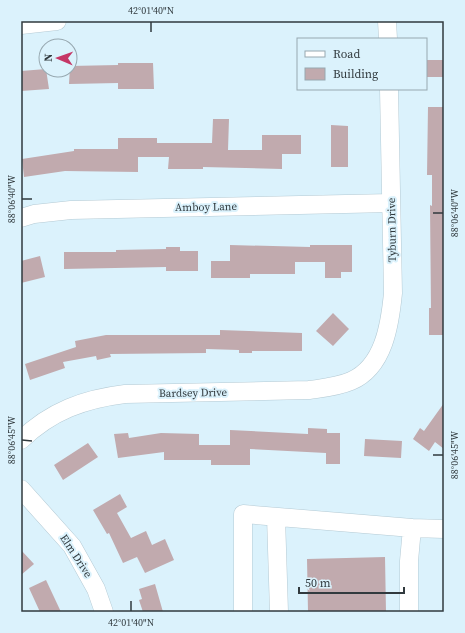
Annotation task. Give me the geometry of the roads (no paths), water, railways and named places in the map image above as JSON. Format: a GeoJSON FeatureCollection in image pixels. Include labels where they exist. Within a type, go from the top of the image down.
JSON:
{"type":"FeatureCollection","features":[{"type":"Feature","properties":{"kind":"street"},"geometry":{"type":"LineString","coordinates":[[21,25],[57,21]]}},
{"type":"Feature","properties":{"kind":"street"},"geometry":{"type":"LineString","coordinates":[[387,21],[388,38]]}},
{"type":"Feature","properties":{"kind":"street","name":"Tyburn Drive"},"geometry":{"type":"LineString","coordinates":[[371,366],[382,346],[391,315],[393,293],[389,90]]}},
{"type":"Feature","properties":{"kind":"street","name":"Amboy Lane"},"geometry":{"type":"LineString","coordinates":[[21,218],[34,214],[71,210],[391,203]]}},
{"type":"Feature","properties":{"kind":"street","name":"Bardsey Drive"},"geometry":{"type":"LineString","coordinates":[[21,440],[46,421],[69,407],[98,397],[125,394],[309,390],[331,387],[352,380],[371,366]]}},
{"type":"Feature","properties":{"kind":"street","name":"Elm Drive"},"geometry":{"type":"LineString","coordinates":[[21,490],[72,546],[93,582],[104,612]]}},
{"type":"Feature","properties":{"kind":"street"},"geometry":{"type":"LineString","coordinates":[[243,612],[243,514],[412,528],[444,529]]}},
{"type":"Feature","properties":{"kind":"street"},"geometry":{"type":"LineString","coordinates":[[276,517],[279,612]]}},
{"type":"Feature","properties":{"kind":"street"},"geometry":{"type":"LineString","coordinates":[[409,612],[409,561],[412,528]]}}]}
